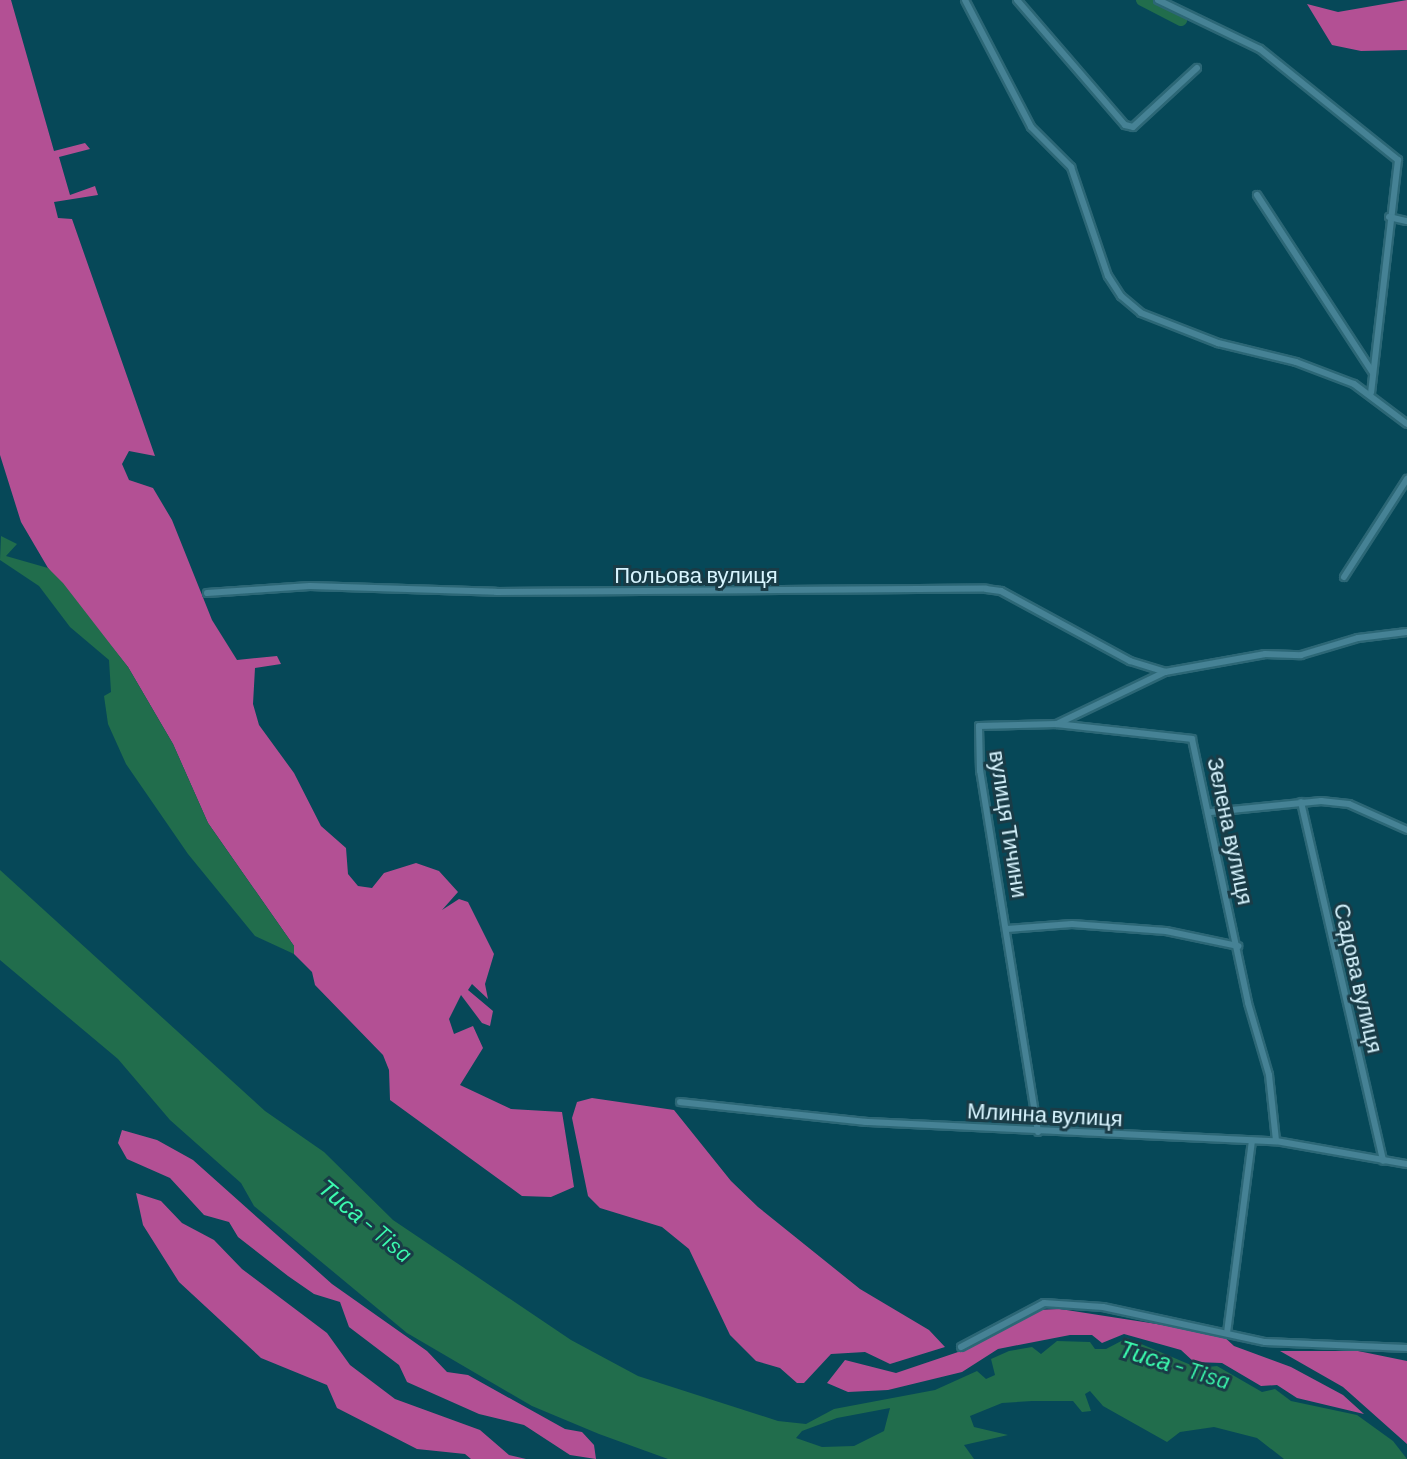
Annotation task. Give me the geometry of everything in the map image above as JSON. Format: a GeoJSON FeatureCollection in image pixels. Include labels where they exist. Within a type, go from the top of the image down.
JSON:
{"type":"FeatureCollection","features":[{"type":"Feature","properties":{"kind":"street"},"geometry":{"type":"LineString","coordinates":[[965,0],[1031,127],[1071,167],[1108,276],[1121,296],[1141,313],[1218,343],[1296,362],[1371,392],[1407,424]]}},
{"type":"Feature","properties":{"kind":"street"},"geometry":{"type":"LineString","coordinates":[[1017,0],[1125,125],[1133,127],[1197,68]]}},
{"type":"Feature","properties":{"kind":"street"},"geometry":{"type":"LineString","coordinates":[[1158,0],[1260,49],[1398,160],[1371,392]]}},
{"type":"Feature","properties":{"kind":"street"},"geometry":{"type":"LineString","coordinates":[[1257,195],[1373,373]]}},
{"type":"Feature","properties":{"kind":"street"},"geometry":{"type":"LineString","coordinates":[[1389,217],[1407,221]]}},
{"type":"Feature","properties":{"kind":"street"},"geometry":{"type":"LineString","coordinates":[[1344,577],[1407,479]]}},
{"type":"Feature","properties":{"kind":"street","name":"Польова вулиця"},"geometry":{"type":"LineString","coordinates":[[207,593],[310,586],[542,592],[986,589],[1001,591],[1130,661],[1165,672]]}},
{"type":"Feature","properties":{"kind":"street","name":"Польова вулиця"},"geometry":{"type":"LineString","coordinates":[[1057,724],[1165,672],[1265,654],[1301,655],[1358,638],[1407,632]]}},
{"type":"Feature","properties":{"kind":"street","name":"Зелена вулиця"},"geometry":{"type":"LineString","coordinates":[[979,726],[1057,724],[1076,730],[1186,735],[1192,739],[1269,1075],[1276,1141]]}},
{"type":"Feature","properties":{"kind":"street","name":"вулиця Тичини"},"geometry":{"type":"LineString","coordinates":[[979,726],[980,771],[1038,1132]]}},
{"type":"Feature","properties":{"kind":"street"},"geometry":{"type":"LineString","coordinates":[[1211,812],[1301,802],[1349,804],[1407,830]]}},
{"type":"Feature","properties":{"kind":"street","name":"Садова вулиця"},"geometry":{"type":"LineString","coordinates":[[1301,802],[1383,1161]]}},
{"type":"Feature","properties":{"kind":"street","name":"вулиця Тичини"},"geometry":{"type":"LineString","coordinates":[[1007,929],[1072,924],[1166,931],[1238,946]]}},
{"type":"Feature","properties":{"kind":"street","name":"Млинна вулиця"},"geometry":{"type":"LineString","coordinates":[[680,1102],[866,1122],[1276,1141],[1407,1164]]}},
{"type":"Feature","properties":{"kind":"street"},"geometry":{"type":"LineString","coordinates":[[1227,1333],[1252,1141]]}},
{"type":"Feature","properties":{"kind":"street"},"geometry":{"type":"LineString","coordinates":[[961,1347],[1044,1303],[1103,1307],[1265,1342],[1407,1348]]}},
{"type":"Feature","properties":{"kind":"shaded area"},"geometry":{"type":"Polygon","coordinates":[[[0,0],[11,0],[54,151],[85,143],[90,149],[59,157],[70,195],[95,186],[98,195],[54,202],[58,218],[72,219],[155,456],[129,451],[122,464],[129,480],[153,488],[172,520],[212,620],[237,660],[277,656],[281,664],[255,668],[253,704],[259,725],[294,773],[321,826],[346,848],[348,874],[358,886],[372,888],[384,873],[416,863],[439,871],[458,892],[442,910],[459,899],[468,902],[494,954],[485,984],[488,999],[472,984],[468,990],[493,1011],[490,1026],[482,1023],[461,995],[449,1019],[454,1034],[473,1026],[483,1048],[460,1085],[511,1109],[562,1112],[574,1187],[551,1197],[522,1196],[390,1100],[389,1070],[383,1055],[315,985],[312,972],[294,954],[294,946],[208,823],[173,744],[128,667],[48,568],[21,522],[0,455],[0,0]]]}},
{"type":"Feature","properties":{"kind":"shaded area"},"geometry":{"type":"Polygon","coordinates":[[[1407,0],[1407,50],[1361,51],[1332,45],[1307,4],[1338,12],[1407,0]]]}},
{"type":"Feature","properties":{"kind":"shaded area"},"geometry":{"type":"Polygon","coordinates":[[[592,1098],[674,1110],[731,1181],[758,1207],[860,1289],[929,1330],[945,1347],[890,1364],[865,1352],[831,1354],[804,1383],[797,1383],[780,1368],[756,1361],[730,1335],[689,1249],[662,1227],[600,1208],[588,1196],[572,1118],[577,1102],[592,1098]]]}},
{"type":"Feature","properties":{"kind":"shaded area"},"geometry":{"type":"Polygon","coordinates":[[[122,1130],[157,1140],[193,1160],[332,1284],[427,1351],[447,1372],[468,1375],[565,1429],[582,1432],[594,1445],[596,1459],[570,1455],[524,1425],[479,1414],[407,1382],[399,1365],[349,1327],[340,1302],[314,1294],[288,1276],[238,1237],[229,1222],[204,1215],[170,1178],[127,1159],[118,1143],[122,1130]]]}},
{"type":"Feature","properties":{"kind":"shaded area"},"geometry":{"type":"Polygon","coordinates":[[[136,1193],[161,1201],[182,1223],[214,1240],[242,1269],[327,1333],[350,1365],[395,1399],[480,1430],[509,1455],[526,1459],[471,1459],[465,1454],[417,1449],[337,1408],[327,1385],[261,1358],[179,1282],[143,1225],[136,1193]]]}},
{"type":"Feature","properties":{"kind":"shaded area"},"geometry":{"type":"Polygon","coordinates":[[[1060,1309],[1221,1334],[1234,1346],[1291,1367],[1343,1395],[1364,1414],[1297,1398],[1277,1385],[1261,1386],[1222,1363],[1194,1362],[1181,1350],[1124,1334],[1102,1343],[1092,1335],[1070,1335],[998,1349],[962,1372],[888,1390],[848,1392],[827,1383],[845,1360],[896,1373],[970,1348],[1001,1325],[1037,1310],[1060,1309]]]}},
{"type":"Feature","properties":{"kind":"shaded area"},"geometry":{"type":"Polygon","coordinates":[[[1280,1351],[1358,1351],[1407,1361],[1407,1444],[1343,1387],[1280,1351]]]}},
{"type":"Feature","properties":{"kind":"water"},"geometry":{"type":"Polygon","coordinates":[[[1,536],[17,544],[6,556],[48,568],[63,583],[128,667],[173,744],[208,823],[294,946],[294,954],[255,936],[188,854],[126,764],[108,724],[104,696],[111,692],[109,660],[70,627],[39,586],[0,560],[1,536]]]}},
{"type":"Feature","properties":{"kind":"water","name":"Тиса - Tisa"},"geometry":{"type":"Polygon","coordinates":[[[0,870],[265,1111],[324,1152],[393,1220],[571,1340],[638,1376],[778,1421],[806,1424],[834,1409],[935,1390],[977,1371],[986,1379],[995,1375],[991,1359],[1009,1351],[1032,1347],[1041,1354],[1057,1341],[1090,1342],[1095,1349],[1106,1349],[1127,1338],[1198,1368],[1217,1366],[1262,1392],[1275,1389],[1291,1401],[1357,1415],[1393,1441],[1407,1459],[1284,1459],[1257,1438],[1214,1427],[1180,1432],[1167,1442],[1103,1406],[1090,1391],[1085,1394],[1091,1411],[1082,1412],[1073,1401],[1032,1401],[1002,1403],[970,1416],[974,1427],[1008,1435],[964,1445],[974,1459],[668,1459],[532,1406],[407,1333],[254,1206],[241,1183],[170,1120],[118,1059],[0,960],[0,870]],[[890,1408],[837,1418],[802,1431],[796,1438],[822,1447],[854,1446],[884,1431],[890,1408]]]}},
{"type":"Feature","properties":{"kind":"waterway"},"geometry":{"type":"LineString","coordinates":[[1142,0],[1181,20]]}}]}
